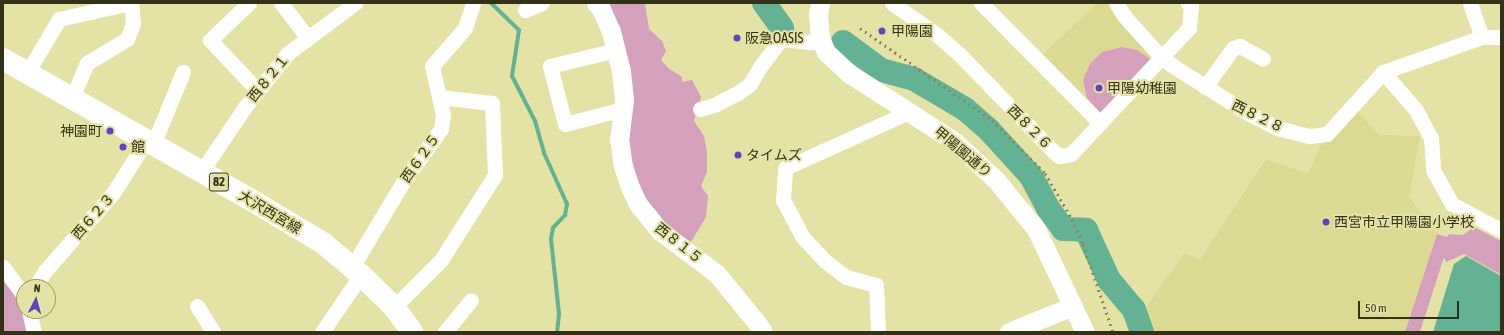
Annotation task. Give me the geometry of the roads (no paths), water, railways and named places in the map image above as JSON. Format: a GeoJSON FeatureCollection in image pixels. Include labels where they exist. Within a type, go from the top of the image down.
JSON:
{"type":"FeatureCollection","features":[{"type":"Feature","properties":{"kind":"main road","name":"大沢西宮線"},"geometry":{"type":"LineString","coordinates":[[3,59],[323,243],[357,271],[394,307],[412,332]]}},
{"type":"Feature","properties":{"kind":"street"},"geometry":{"type":"LineString","coordinates":[[27,73],[59,19],[131,3],[133,24],[127,39],[87,64],[72,98]]}},
{"type":"Feature","properties":{"kind":"street"},"geometry":{"type":"LineString","coordinates":[[250,3],[210,40],[258,91]]}},
{"type":"Feature","properties":{"kind":"street"},"geometry":{"type":"LineString","coordinates":[[281,3],[308,38]]}},
{"type":"Feature","properties":{"kind":"street","name":"西８２１"},"geometry":{"type":"LineString","coordinates":[[201,172],[258,91],[288,53],[355,3]]}},
{"type":"Feature","properties":{"kind":"street","name":"西６２５"},"geometry":{"type":"LineString","coordinates":[[322,332],[357,271],[403,182],[440,129],[443,115],[432,66],[465,28],[473,3]]}},
{"type":"Feature","properties":{"kind":"street"},"geometry":{"type":"LineString","coordinates":[[525,10],[542,3]]}},
{"type":"Feature","properties":{"kind":"street","name":"西８１５"},"geometry":{"type":"LineString","coordinates":[[596,3],[601,9],[611,31],[616,50],[624,91],[623,109],[618,138],[623,166],[638,204],[660,231],[717,274],[763,331]]}},
{"type":"Feature","properties":{"kind":"street","name":"甲陽園通り"},"geometry":{"type":"LineString","coordinates":[[820,3],[818,15],[820,38],[826,52],[850,74],[954,141],[996,180],[1036,229],[1085,332]]}},
{"type":"Feature","properties":{"kind":"street","name":"西８２６"},"geometry":{"type":"LineString","coordinates":[[892,3],[936,34],[961,56],[1059,156],[1071,154],[1189,28],[1191,6],[1188,3]]}},
{"type":"Feature","properties":{"kind":"street"},"geometry":{"type":"LineString","coordinates":[[981,3],[1100,123]]}},
{"type":"Feature","properties":{"kind":"street","name":"西８２８"},"geometry":{"type":"LineString","coordinates":[[1116,3],[1124,16],[1161,57],[1205,87],[1277,128],[1310,136],[1327,134],[1384,72],[1482,37],[1501,37]]}},
{"type":"Feature","properties":{"kind":"street"},"geometry":{"type":"LineString","coordinates":[[1470,3],[1482,37]]}},
{"type":"Feature","properties":{"kind":"street"},"geometry":{"type":"LineString","coordinates":[[700,109],[714,105],[738,93],[750,84],[760,67],[781,39],[811,42],[820,38]]}},
{"type":"Feature","properties":{"kind":"street"},"geometry":{"type":"LineString","coordinates":[[1205,87],[1233,48],[1240,46],[1263,59]]}},
{"type":"Feature","properties":{"kind":"street"},"geometry":{"type":"LineString","coordinates":[[616,50],[550,66],[565,124],[623,109]]}},
{"type":"Feature","properties":{"kind":"street","name":"西６２３"},"geometry":{"type":"LineString","coordinates":[[40,279],[45,271],[113,193],[150,143],[183,72]]}},
{"type":"Feature","properties":{"kind":"street"},"geometry":{"type":"LineString","coordinates":[[1384,72],[1416,110],[1431,138],[1433,170],[1452,204],[1501,230]]}},
{"type":"Feature","properties":{"kind":"street"},"geometry":{"type":"LineString","coordinates":[[394,307],[441,260],[494,175],[492,103],[439,97]]}},
{"type":"Feature","properties":{"kind":"street"},"geometry":{"type":"LineString","coordinates":[[878,332],[876,286],[846,277],[825,261],[802,236],[783,200],[785,168],[909,112]]}},
{"type":"Feature","properties":{"kind":"street"},"geometry":{"type":"LineString","coordinates":[[3,267],[16,285]]}},
{"type":"Feature","properties":{"kind":"street"},"geometry":{"type":"LineString","coordinates":[[445,332],[471,300]]}},
{"type":"Feature","properties":{"kind":"street"},"geometry":{"type":"LineString","coordinates":[[197,306],[213,332]]}},
{"type":"Feature","properties":{"kind":"street"},"geometry":{"type":"LineString","coordinates":[[1009,332],[1073,306]]}},
{"type":"Feature","properties":{"kind":"street"},"geometry":{"type":"LineString","coordinates":[[31,319],[34,332]]}},
{"type":"Feature","properties":{"kind":"waterway"},"geometry":{"type":"LineString","coordinates":[[491,3],[519,30],[512,76],[535,121],[544,153],[567,204],[565,215],[553,228],[551,239],[559,314],[557,332]]}},
{"type":"Feature","properties":{"kind":"waterway"},"geometry":{"type":"LineString","coordinates":[[764,3],[782,28]]}},
{"type":"Feature","properties":{"kind":"waterway"},"geometry":{"type":"LineString","coordinates":[[843,42],[881,70],[914,79],[965,109],[989,130],[1031,176],[1048,208],[1063,229],[1086,230],[1109,280],[1134,310],[1142,332]]}},
{"type":"Feature","properties":{"kind":"railway"},"geometry":{"type":"LineString","coordinates":[[860,28],[992,120],[1045,173],[1072,219],[1083,244],[1113,332]]}},
{"type":"Feature","properties":{"kind":"place","name":"甲陽園"},"geometry":{"type":"Point","coordinates":[882,31]}},
{"type":"Feature","properties":{"kind":"place","name":"阪急OASIS"},"geometry":{"type":"Point","coordinates":[737,38]}},
{"type":"Feature","properties":{"kind":"place","name":"甲陽幼稚園"},"geometry":{"type":"Point","coordinates":[1099,88]}},
{"type":"Feature","properties":{"kind":"place","name":"神園町"},"geometry":{"type":"Point","coordinates":[110,131]}},
{"type":"Feature","properties":{"kind":"place","name":"館"},"geometry":{"type":"Point","coordinates":[123,147]}},
{"type":"Feature","properties":{"kind":"place","name":"タイムズ"},"geometry":{"type":"Point","coordinates":[738,155]}},
{"type":"Feature","properties":{"kind":"place","name":"西宮市立甲陽園小学校"},"geometry":{"type":"Point","coordinates":[1326,222]}}]}
